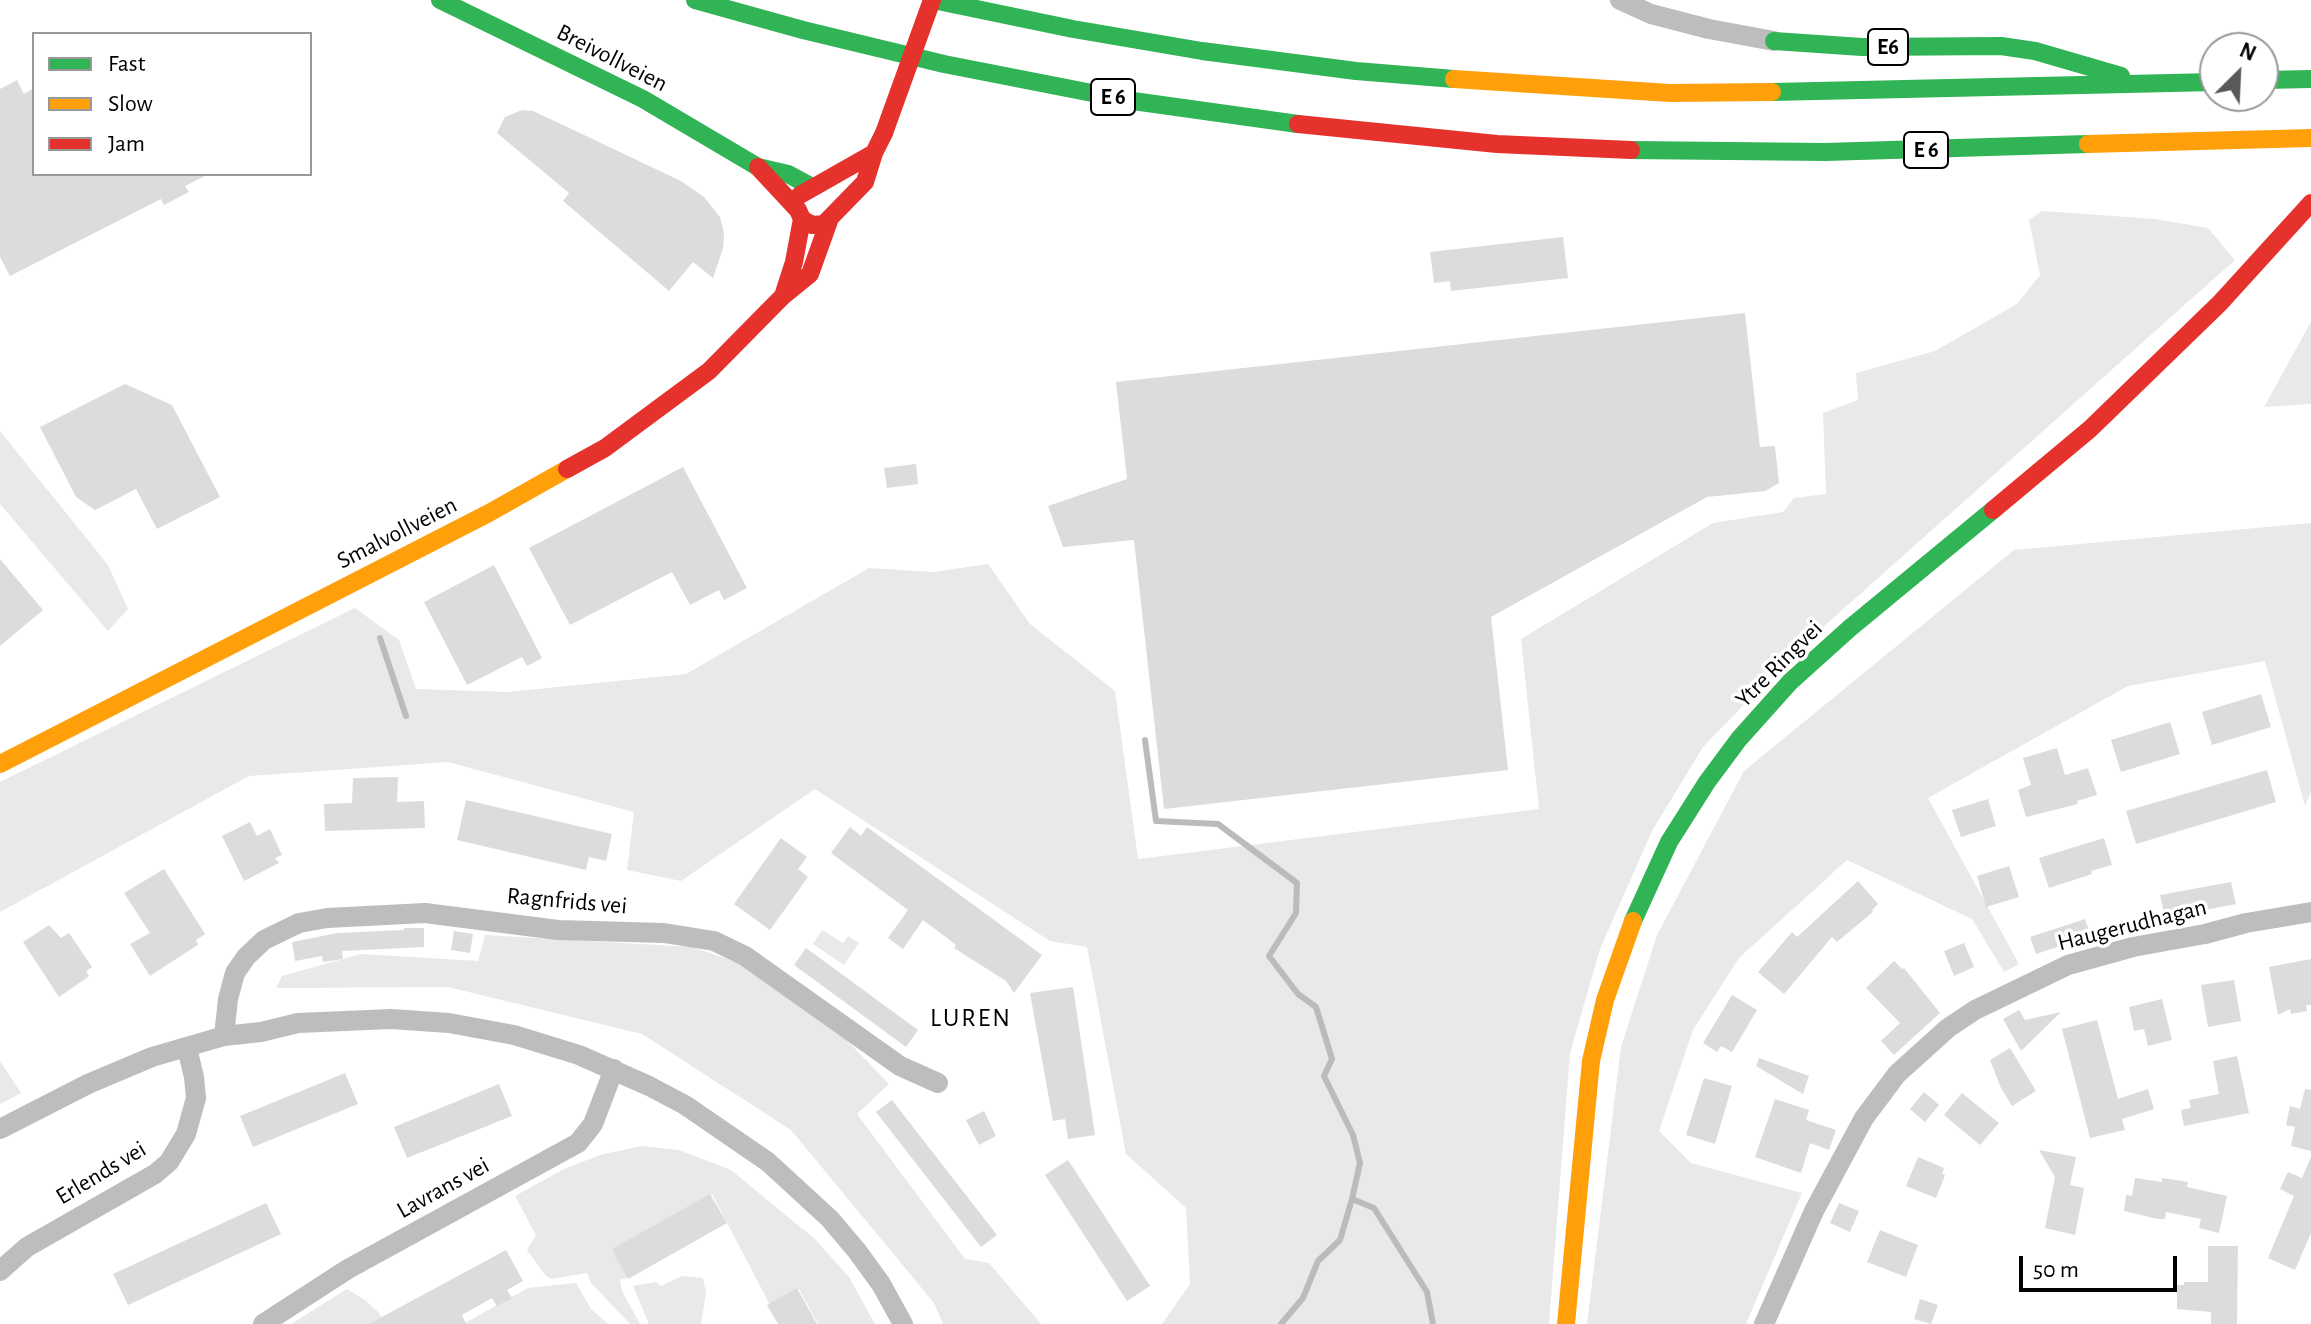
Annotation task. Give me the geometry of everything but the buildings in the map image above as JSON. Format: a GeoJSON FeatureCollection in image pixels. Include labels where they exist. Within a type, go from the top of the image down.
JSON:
{"type":"FeatureCollection","features":[{"type":"Feature","properties":{"kind":"main road","name":"Breivollveien"},"geometry":{"type":"LineString","coordinates":[[440,0],[643,99],[758,167],[788,174],[815,187]]}},
{"type":"Feature","properties":{"kind":"main road","name":"E 6"},"geometry":{"type":"LineString","coordinates":[[695,0],[870,47],[1102,95],[1332,129],[1497,144],[1667,151],[1825,152],[2311,138]]}},
{"type":"Feature","properties":{"kind":"main road"},"geometry":{"type":"LineString","coordinates":[[935,0],[1073,29],[1187,48],[1356,71],[1509,84],[1670,93],[2199,83]]}},
{"type":"Feature","properties":{"kind":"main road","name":"Smalvollveien"},"geometry":{"type":"LineString","coordinates":[[0,764],[489,513],[605,448],[689,389],[747,335],[783,296],[810,274],[832,216],[865,182],[935,0]]}},
{"type":"Feature","properties":{"kind":"main road","name":"E6"},"geometry":{"type":"LineString","coordinates":[[1774,41],[1862,47],[2001,46],[2035,51],[2151,85]]}},
{"type":"Feature","properties":{"kind":"main road"},"geometry":{"type":"LineString","coordinates":[[2279,80],[2311,79]]}},
{"type":"Feature","properties":{"kind":"main road","name":"Smalvollveien"},"geometry":{"type":"LineString","coordinates":[[783,296],[794,262],[800,196],[874,153]]}},
{"type":"Feature","properties":{"kind":"main road","name":"Breivollveien"},"geometry":{"type":"LineString","coordinates":[[758,167],[800,214]]}},
{"type":"Feature","properties":{"kind":"main road"},"geometry":{"type":"LineString","coordinates":[[800,214],[818,225],[832,216],[835,198],[825,188],[815,187]]}},
{"type":"Feature","properties":{"kind":"main road","name":"Ytre Ringvei"},"geometry":{"type":"LineString","coordinates":[[1566,1324],[1591,1061],[1605,1000],[1639,902],[1669,842],[1701,791],[1730,750],[1790,682],[1850,628],[2090,429],[2210,313],[2311,203]]}},
{"type":"Feature","properties":{"kind":"street"},"geometry":{"type":"LineString","coordinates":[[1620,0],[1651,14],[1774,41]]}},
{"type":"Feature","properties":{"kind":"street","name":"Haugerudhagan"},"geometry":{"type":"LineString","coordinates":[[1764,1324],[1814,1211],[1864,1118],[1897,1074],[1948,1028],[1975,1010],[2068,965],[2133,947],[2311,912]]}},
{"type":"Feature","properties":{"kind":"street","name":"Ragnfrids vei"},"geometry":{"type":"LineString","coordinates":[[224,1036],[228,999],[235,973],[264,940],[285,928],[327,918],[425,913],[558,930],[664,933],[714,941],[745,956],[900,1066],[938,1083]]}},
{"type":"Feature","properties":{"kind":"street"},"geometry":{"type":"LineString","coordinates":[[0,1129],[119,1070],[224,1036],[364,1018],[449,1023],[544,1043],[614,1069],[685,1105],[768,1162],[830,1219],[857,1251],[881,1284],[903,1324]]}},
{"type":"Feature","properties":{"kind":"street","name":"Erlends vei"},"geometry":{"type":"LineString","coordinates":[[0,1271],[27,1247],[147,1179],[169,1162],[186,1134],[196,1098],[187,1048]]}},
{"type":"Feature","properties":{"kind":"street","name":"Lavrans vei"},"geometry":{"type":"LineString","coordinates":[[263,1324],[335,1277],[578,1143],[593,1124],[614,1069]]}},
{"type":"Feature","properties":{"kind":"shaded area"},"geometry":{"type":"Polygon","coordinates":[[[2042,211],[2155,219],[2208,228],[2235,260],[1795,652],[1703,747],[1652,831],[1600,949],[1570,1053],[1549,1324],[1162,1324],[1190,1284],[1186,1208],[1126,1154],[1087,947],[1050,941],[815,789],[681,881],[627,870],[634,812],[448,762],[249,776],[0,912],[0,782],[355,608],[399,640],[416,689],[508,692],[686,674],[869,568],[933,572],[988,564],[1030,624],[1115,691],[1138,859],[1539,809],[1521,639],[1713,523],[1783,512],[1794,498],[1826,494],[1823,413],[1858,400],[1856,373],[1935,351],[2017,304],[2040,275],[2029,220],[2042,211]]]}},
{"type":"Feature","properties":{"kind":"shaded area"},"geometry":{"type":"Polygon","coordinates":[[[2311,322],[2311,404],[2264,407],[2311,322]]]}},
{"type":"Feature","properties":{"kind":"shaded area"},"geometry":{"type":"Polygon","coordinates":[[[0,431],[108,565],[128,609],[108,631],[0,504],[0,431]]]}},
{"type":"Feature","properties":{"kind":"shaded area"},"geometry":{"type":"Polygon","coordinates":[[[2311,523],[2311,792],[2305,806],[2265,661],[2128,686],[1928,798],[2019,964],[2004,972],[1972,919],[1847,860],[1739,958],[1693,1030],[1659,1131],[1691,1163],[1802,1193],[1746,1324],[1587,1324],[1621,1047],[1657,935],[1744,771],[2014,550],[2311,523]]]}},
{"type":"Feature","properties":{"kind":"shaded area"},"geometry":{"type":"Polygon","coordinates":[[[822,930],[843,943],[848,936],[859,943],[844,965],[813,944],[822,930]]]}},
{"type":"Feature","properties":{"kind":"shaded area"},"geometry":{"type":"Polygon","coordinates":[[[485,935],[692,947],[736,962],[839,1032],[889,1084],[857,1114],[965,1259],[989,1263],[1041,1324],[943,1324],[934,1303],[791,1130],[642,1034],[448,987],[276,988],[282,976],[361,954],[478,961],[485,935]]]}},
{"type":"Feature","properties":{"kind":"shaded area"},"geometry":{"type":"Polygon","coordinates":[[[0,1061],[21,1093],[0,1104],[0,1061]]]}},
{"type":"Feature","properties":{"kind":"shaded area"},"geometry":{"type":"Polygon","coordinates":[[[641,1146],[679,1150],[731,1170],[815,1239],[849,1277],[875,1324],[818,1324],[799,1289],[770,1305],[712,1194],[614,1250],[629,1278],[620,1279],[622,1291],[640,1324],[630,1324],[591,1283],[587,1273],[552,1279],[546,1276],[527,1250],[536,1235],[515,1196],[564,1169],[600,1155],[641,1146]]]}},
{"type":"Feature","properties":{"kind":"shaded area"},"geometry":{"type":"Polygon","coordinates":[[[682,1276],[703,1278],[706,1293],[701,1324],[649,1324],[633,1286],[656,1282],[661,1286],[682,1276]]]}},
{"type":"Feature","properties":{"kind":"shaded area"},"geometry":{"type":"Polygon","coordinates":[[[576,1283],[591,1309],[608,1324],[463,1324],[528,1288],[576,1283]]]}},
{"type":"Feature","properties":{"kind":"shaded area"},"geometry":{"type":"Polygon","coordinates":[[[347,1289],[365,1300],[386,1324],[291,1324],[347,1289]]]}},
{"type":"Feature","properties":{"kind":"waterway"},"geometry":{"type":"LineString","coordinates":[[380,638],[406,716]]}},
{"type":"Feature","properties":{"kind":"waterway"},"geometry":{"type":"LineString","coordinates":[[1145,740],[1156,821],[1218,824],[1297,883],[1296,913],[1269,956],[1298,994],[1316,1007],[1332,1059],[1324,1076],[1353,1135],[1360,1163],[1352,1199],[1374,1208],[1427,1292],[1433,1324]]}},
{"type":"Feature","properties":{"kind":"waterway"},"geometry":{"type":"LineString","coordinates":[[1281,1324],[1303,1298],[1318,1261],[1340,1240],[1352,1199]]}},
{"type":"Feature","properties":{"kind":"traffic: fast"},"geometry":{"type":"LineString","coordinates":[[440,0],[643,99],[758,167],[788,174],[812,187]]}},
{"type":"Feature","properties":{"kind":"traffic: fast"},"geometry":{"type":"LineString","coordinates":[[695,0],[944,64],[1133,101],[1298,124]]}},
{"type":"Feature","properties":{"kind":"traffic: fast"},"geometry":{"type":"LineString","coordinates":[[933,0],[1073,29],[1202,51],[1356,71],[1454,79]]}},
{"type":"Feature","properties":{"kind":"traffic: fast"},"geometry":{"type":"LineString","coordinates":[[1774,41],[1862,47],[2001,46],[2035,51],[2121,76]]}},
{"type":"Feature","properties":{"kind":"traffic: fast"},"geometry":{"type":"LineString","coordinates":[[2279,80],[2311,79]]}},
{"type":"Feature","properties":{"kind":"traffic: fast"},"geometry":{"type":"LineString","coordinates":[[1772,92],[2199,82]]}},
{"type":"Feature","properties":{"kind":"traffic: fast"},"geometry":{"type":"LineString","coordinates":[[1631,150],[1825,152],[2088,144]]}},
{"type":"Feature","properties":{"kind":"traffic: fast"},"geometry":{"type":"LineString","coordinates":[[1633,921],[1669,842],[1739,739],[1790,682],[1850,628],[1993,510]]}},
{"type":"Feature","properties":{"kind":"traffic: slow"},"geometry":{"type":"LineString","coordinates":[[1454,79],[1670,93],[1772,92]]}},
{"type":"Feature","properties":{"kind":"traffic: slow"},"geometry":{"type":"LineString","coordinates":[[2088,144],[2311,138]]}},
{"type":"Feature","properties":{"kind":"traffic: slow"},"geometry":{"type":"LineString","coordinates":[[0,764],[489,513],[567,469]]}},
{"type":"Feature","properties":{"kind":"traffic: slow"},"geometry":{"type":"LineString","coordinates":[[1566,1324],[1591,1061],[1605,1000],[1633,921]]}},
{"type":"Feature","properties":{"kind":"traffic: jam"},"geometry":{"type":"LineString","coordinates":[[884,133],[932,0]]}},
{"type":"Feature","properties":{"kind":"traffic: jam"},"geometry":{"type":"LineString","coordinates":[[1298,124],[1497,144],[1631,150]]}},
{"type":"Feature","properties":{"kind":"traffic: jam"},"geometry":{"type":"LineString","coordinates":[[758,167],[798,210],[802,219],[812,225],[824,224],[865,182],[884,133]]}},
{"type":"Feature","properties":{"kind":"traffic: jam"},"geometry":{"type":"LineString","coordinates":[[800,195],[874,153]]}},
{"type":"Feature","properties":{"kind":"traffic: jam"},"geometry":{"type":"LineString","coordinates":[[1993,510],[2090,429],[2220,303],[2311,203]]}},
{"type":"Feature","properties":{"kind":"traffic: jam"},"geometry":{"type":"LineString","coordinates":[[783,296],[794,262],[802,219]]}},
{"type":"Feature","properties":{"kind":"traffic: jam"},"geometry":{"type":"LineString","coordinates":[[567,469],[605,448],[709,371],[783,296],[810,274],[829,221]]}},
{"type":"Feature","properties":{"kind":"district","name":"LUREN"},"geometry":{"type":"Point","coordinates":[971,1018]}}]}
